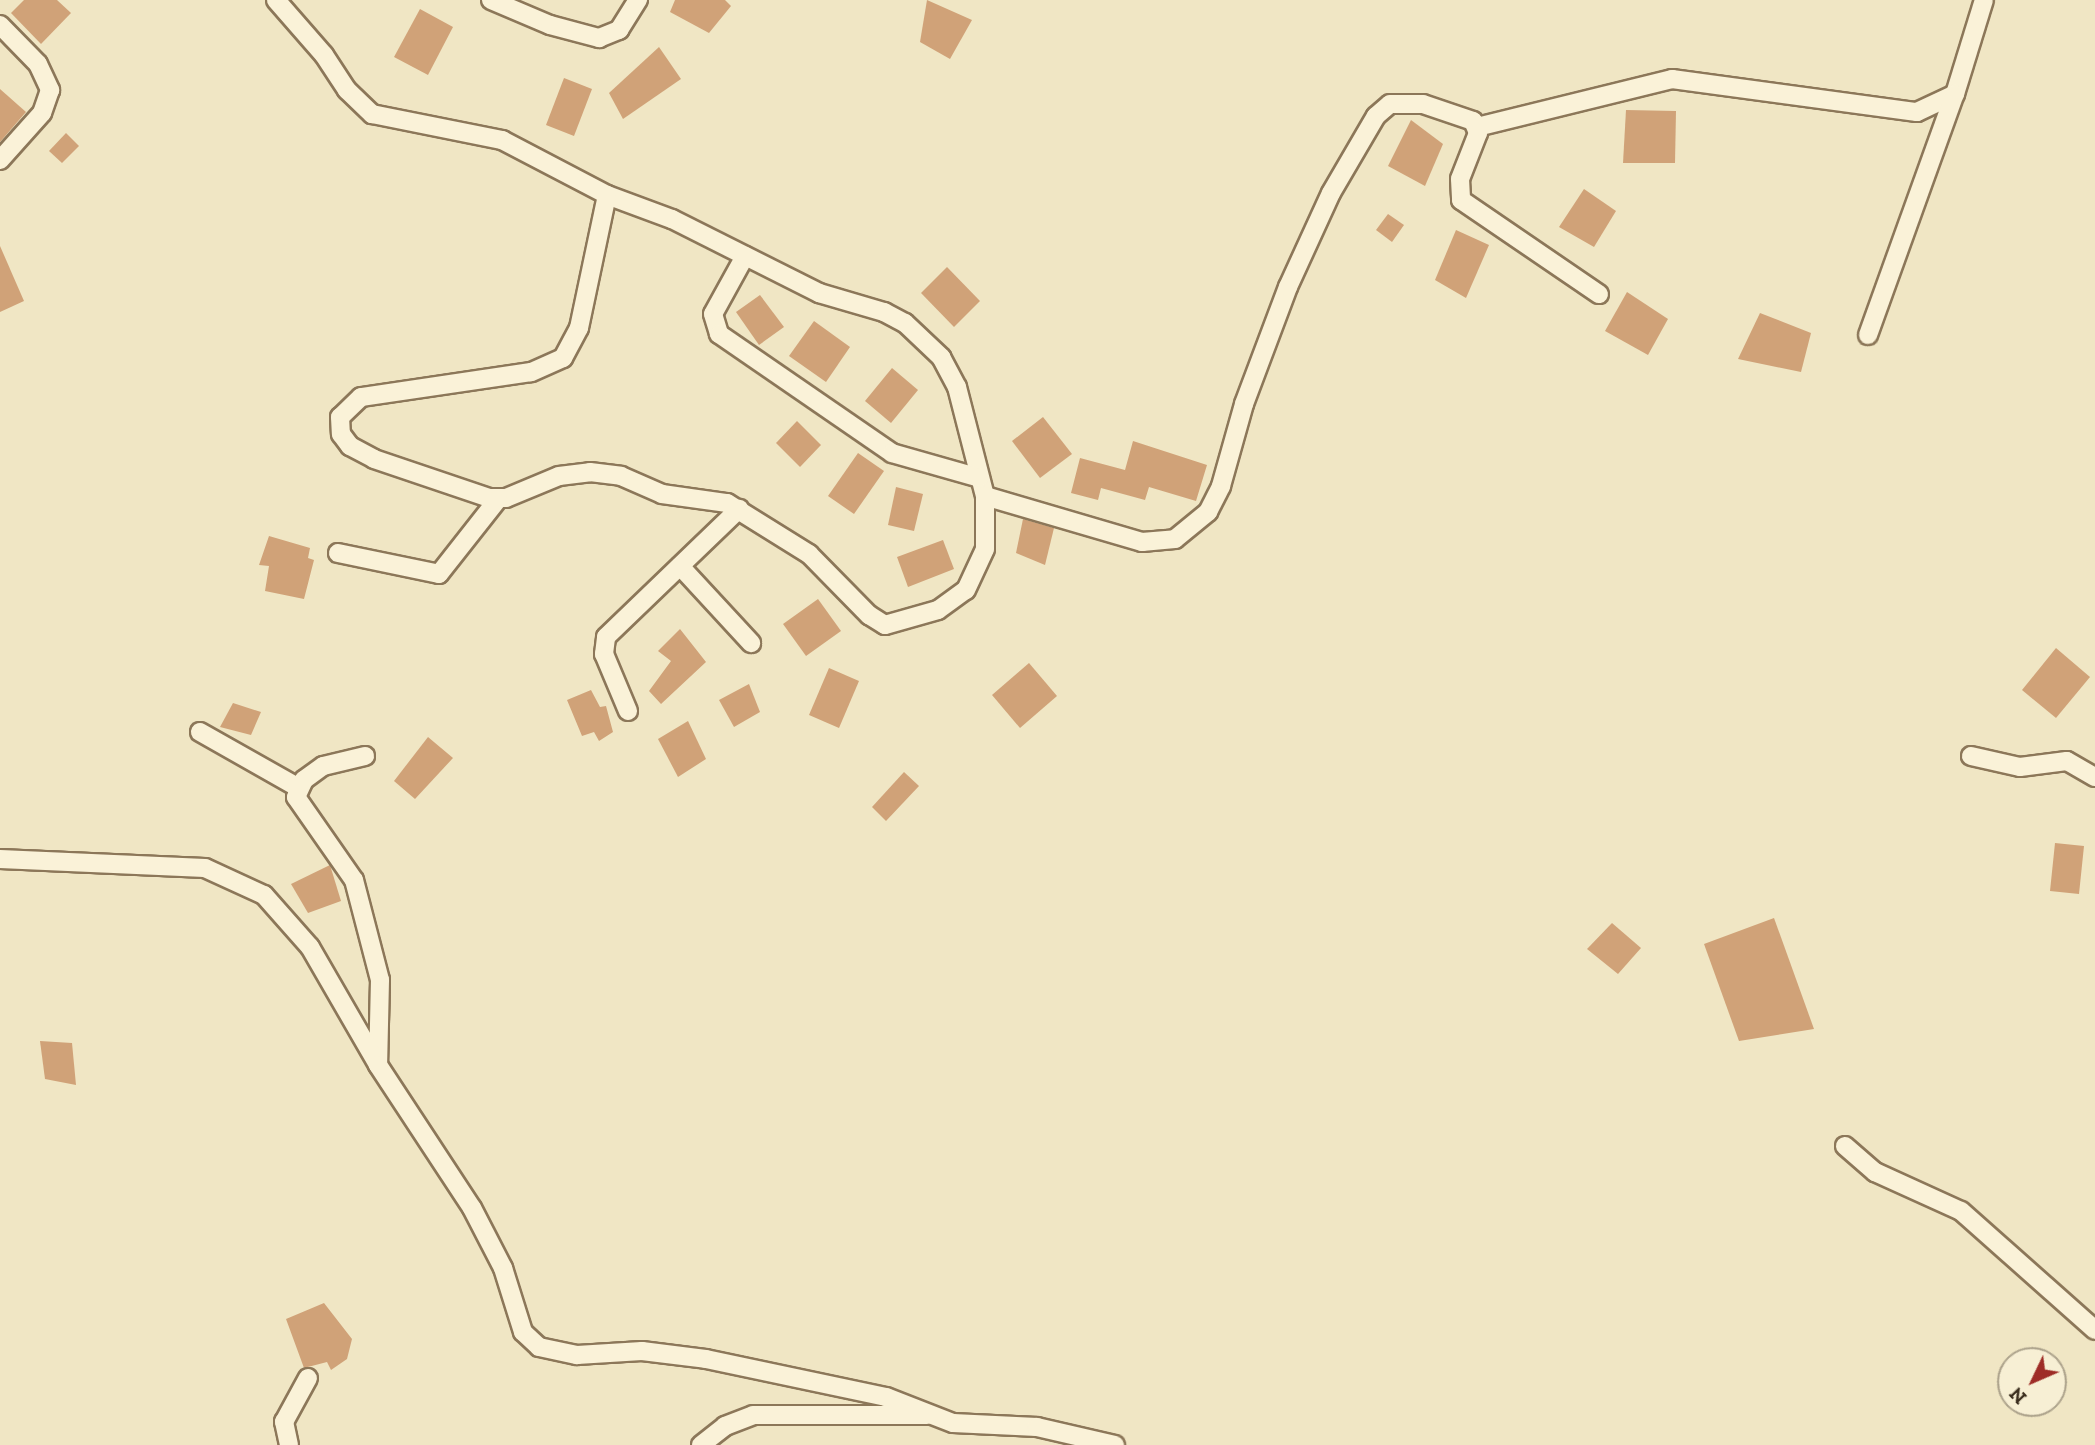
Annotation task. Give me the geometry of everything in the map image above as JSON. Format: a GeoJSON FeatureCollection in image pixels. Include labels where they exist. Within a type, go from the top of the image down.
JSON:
{"type":"FeatureCollection","features":[{"type":"Feature","properties":{"kind":"street"},"geometry":{"type":"LineString","coordinates":[[275,0],[324,55],[347,90],[372,114],[485,133],[607,195],[672,219],[819,293],[884,312],[919,333],[941,357],[957,387],[985,496],[985,549],[966,590],[938,610],[885,625],[873,619],[809,554],[740,509],[718,501],[662,495],[600,472],[559,476],[498,499],[439,574],[338,553]]}},
{"type":"Feature","properties":{"kind":"street"},"geometry":{"type":"LineString","coordinates":[[491,0],[550,25],[599,38],[619,30],[638,0]]}},
{"type":"Feature","properties":{"kind":"street"},"geometry":{"type":"LineString","coordinates":[[1868,335],[1955,94],[1984,0]]}},
{"type":"Feature","properties":{"kind":"street"},"geometry":{"type":"LineString","coordinates":[[0,25],[38,64],[50,90],[42,113],[0,160]]}},
{"type":"Feature","properties":{"kind":"street"},"geometry":{"type":"LineString","coordinates":[[1477,127],[1672,79],[1902,113],[1928,108],[1955,94]]}},
{"type":"Feature","properties":{"kind":"street"},"geometry":{"type":"LineString","coordinates":[[985,496],[1142,542],[1156,544],[1188,532],[1208,512],[1221,486],[1244,404],[1289,288],[1331,193],[1376,116],[1390,104],[1408,102],[1468,117],[1477,127],[1476,141],[1460,179],[1461,200],[1599,294]]}},
{"type":"Feature","properties":{"kind":"street"},"geometry":{"type":"LineString","coordinates":[[498,499],[363,455],[341,434],[340,416],[354,400],[368,395],[531,372],[555,365],[569,351],[579,328],[607,195]]}},
{"type":"Feature","properties":{"kind":"street"},"geometry":{"type":"LineString","coordinates":[[745,256],[713,314],[719,334],[892,453],[980,478]]}},
{"type":"Feature","properties":{"kind":"street"},"geometry":{"type":"LineString","coordinates":[[628,711],[605,659],[604,642],[740,509]]}},
{"type":"Feature","properties":{"kind":"street"},"geometry":{"type":"LineString","coordinates":[[680,566],[751,643]]}},
{"type":"Feature","properties":{"kind":"street"},"geometry":{"type":"LineString","coordinates":[[200,732],[299,788]]}},
{"type":"Feature","properties":{"kind":"street"},"geometry":{"type":"LineString","coordinates":[[365,756],[323,766],[299,788],[298,803],[342,859],[357,890],[380,980],[378,1065]]}},
{"type":"Feature","properties":{"kind":"street"},"geometry":{"type":"LineString","coordinates":[[1971,756],[2020,767],[2067,761],[2095,777]]}},
{"type":"Feature","properties":{"kind":"street"},"geometry":{"type":"LineString","coordinates":[[0,859],[205,868],[251,886],[280,911],[310,947],[378,1065],[487,1233],[519,1324],[533,1343],[577,1355],[642,1351],[706,1359],[886,1397],[962,1424],[1037,1427],[1115,1445]]}},
{"type":"Feature","properties":{"kind":"street"},"geometry":{"type":"LineString","coordinates":[[1845,1146],[1875,1172],[1961,1211],[2095,1330]]}},
{"type":"Feature","properties":{"kind":"street"},"geometry":{"type":"LineString","coordinates":[[289,1445],[284,1422],[308,1378]]}},
{"type":"Feature","properties":{"kind":"street"},"geometry":{"type":"LineString","coordinates":[[701,1445],[725,1426],[753,1415],[900,1419],[931,1415]]}},
{"type":"Feature","properties":{"kind":"building"},"geometry":{"type":"Polygon","coordinates":[[[24,0],[57,0],[71,13],[41,44],[11,13],[24,0]]]}},
{"type":"Feature","properties":{"kind":"building"},"geometry":{"type":"Polygon","coordinates":[[[675,0],[725,0],[731,6],[709,33],[670,12],[675,0]]]}},
{"type":"Feature","properties":{"kind":"building"},"geometry":{"type":"Polygon","coordinates":[[[927,0],[972,20],[950,59],[920,42],[927,0]]]}},
{"type":"Feature","properties":{"kind":"building"},"geometry":{"type":"Polygon","coordinates":[[[420,9],[453,27],[428,75],[394,57],[420,9]]]}},
{"type":"Feature","properties":{"kind":"building"},"geometry":{"type":"Polygon","coordinates":[[[659,47],[681,79],[623,119],[609,93],[659,47]]]}},
{"type":"Feature","properties":{"kind":"building"},"geometry":{"type":"Polygon","coordinates":[[[564,78],[592,89],[574,136],[546,125],[564,78]]]}},
{"type":"Feature","properties":{"kind":"building"},"geometry":{"type":"Polygon","coordinates":[[[0,89],[26,112],[0,142],[0,89]]]}},
{"type":"Feature","properties":{"kind":"building"},"geometry":{"type":"Polygon","coordinates":[[[1626,110],[1676,111],[1675,163],[1623,163],[1626,110]]]}},
{"type":"Feature","properties":{"kind":"building"},"geometry":{"type":"Polygon","coordinates":[[[1411,120],[1443,144],[1425,186],[1388,166],[1411,120]]]}},
{"type":"Feature","properties":{"kind":"building"},"geometry":{"type":"Polygon","coordinates":[[[66,133],[79,146],[62,163],[49,151],[66,133]]]}},
{"type":"Feature","properties":{"kind":"building"},"geometry":{"type":"Polygon","coordinates":[[[1584,189],[1616,211],[1594,247],[1559,227],[1584,189]]]}},
{"type":"Feature","properties":{"kind":"building"},"geometry":{"type":"Polygon","coordinates":[[[1388,214],[1404,225],[1392,242],[1376,230],[1388,214]]]}},
{"type":"Feature","properties":{"kind":"building"},"geometry":{"type":"Polygon","coordinates":[[[1456,230],[1489,245],[1466,298],[1435,280],[1456,230]]]}},
{"type":"Feature","properties":{"kind":"building"},"geometry":{"type":"Polygon","coordinates":[[[0,246],[24,301],[0,312],[0,246]]]}},
{"type":"Feature","properties":{"kind":"building"},"geometry":{"type":"Polygon","coordinates":[[[947,267],[980,301],[954,327],[921,293],[947,267]]]}},
{"type":"Feature","properties":{"kind":"building"},"geometry":{"type":"Polygon","coordinates":[[[1627,292],[1668,319],[1648,355],[1605,331],[1627,292]]]}},
{"type":"Feature","properties":{"kind":"building"},"geometry":{"type":"Polygon","coordinates":[[[760,295],[784,327],[759,345],[736,312],[760,295]]]}},
{"type":"Feature","properties":{"kind":"building"},"geometry":{"type":"Polygon","coordinates":[[[1760,313],[1811,333],[1801,372],[1738,359],[1760,313]]]}},
{"type":"Feature","properties":{"kind":"building"},"geometry":{"type":"Polygon","coordinates":[[[814,321],[850,347],[826,382],[789,356],[814,321]]]}},
{"type":"Feature","properties":{"kind":"building"},"geometry":{"type":"Polygon","coordinates":[[[892,368],[918,390],[891,423],[865,401],[892,368]]]}},
{"type":"Feature","properties":{"kind":"building"},"geometry":{"type":"Polygon","coordinates":[[[1043,417],[1072,454],[1040,478],[1012,441],[1043,417]]]}},
{"type":"Feature","properties":{"kind":"building"},"geometry":{"type":"Polygon","coordinates":[[[797,421],[821,445],[800,467],[776,443],[797,421]]]}},
{"type":"Feature","properties":{"kind":"building"},"geometry":{"type":"Polygon","coordinates":[[[1133,441],[1207,465],[1196,501],[1149,487],[1145,500],[1101,488],[1098,500],[1071,493],[1080,458],[1125,470],[1133,441]]]}},
{"type":"Feature","properties":{"kind":"building"},"geometry":{"type":"Polygon","coordinates":[[[858,453],[884,471],[854,514],[828,496],[858,453]]]}},
{"type":"Feature","properties":{"kind":"building"},"geometry":{"type":"Polygon","coordinates":[[[896,487],[923,494],[914,531],[888,525],[896,487]]]}},
{"type":"Feature","properties":{"kind":"building"},"geometry":{"type":"Polygon","coordinates":[[[1023,519],[1054,528],[1045,565],[1016,553],[1023,519]]]}},
{"type":"Feature","properties":{"kind":"building"},"geometry":{"type":"Polygon","coordinates":[[[269,536],[310,548],[308,558],[314,560],[304,599],[265,591],[269,566],[259,565],[269,536]]]}},
{"type":"Feature","properties":{"kind":"building"},"geometry":{"type":"Polygon","coordinates":[[[943,540],[954,569],[908,587],[897,557],[943,540]]]}},
{"type":"Feature","properties":{"kind":"building"},"geometry":{"type":"Polygon","coordinates":[[[818,599],[841,631],[806,656],[783,624],[818,599]]]}},
{"type":"Feature","properties":{"kind":"building"},"geometry":{"type":"Polygon","coordinates":[[[680,629],[706,662],[661,704],[649,691],[671,661],[658,651],[680,629]]]}},
{"type":"Feature","properties":{"kind":"building"},"geometry":{"type":"Polygon","coordinates":[[[2056,648],[2090,677],[2056,718],[2022,690],[2056,648]]]}},
{"type":"Feature","properties":{"kind":"building"},"geometry":{"type":"Polygon","coordinates":[[[1029,663],[1057,696],[1020,728],[992,695],[1029,663]]]}},
{"type":"Feature","properties":{"kind":"building"},"geometry":{"type":"Polygon","coordinates":[[[829,668],[859,681],[839,728],[809,715],[829,668]]]}},
{"type":"Feature","properties":{"kind":"building"},"geometry":{"type":"Polygon","coordinates":[[[749,684],[760,712],[734,727],[719,700],[749,684]]]}},
{"type":"Feature","properties":{"kind":"building"},"geometry":{"type":"Polygon","coordinates":[[[591,690],[600,707],[606,706],[613,732],[599,741],[594,732],[582,736],[567,700],[591,690]]]}},
{"type":"Feature","properties":{"kind":"building"},"geometry":{"type":"Polygon","coordinates":[[[233,703],[261,712],[251,735],[220,727],[233,703]]]}},
{"type":"Feature","properties":{"kind":"building"},"geometry":{"type":"Polygon","coordinates":[[[688,721],[706,759],[678,777],[658,739],[688,721]]]}},
{"type":"Feature","properties":{"kind":"building"},"geometry":{"type":"Polygon","coordinates":[[[428,737],[453,758],[415,799],[394,781],[428,737]]]}},
{"type":"Feature","properties":{"kind":"building"},"geometry":{"type":"Polygon","coordinates":[[[904,772],[919,786],[886,821],[872,807],[904,772]]]}},
{"type":"Feature","properties":{"kind":"building"},"geometry":{"type":"Polygon","coordinates":[[[2055,843],[2084,846],[2079,894],[2050,891],[2055,843]]]}},
{"type":"Feature","properties":{"kind":"building"},"geometry":{"type":"Polygon","coordinates":[[[330,865],[341,901],[308,913],[291,884],[330,865]]]}},
{"type":"Feature","properties":{"kind":"building"},"geometry":{"type":"Polygon","coordinates":[[[1774,918],[1814,1029],[1739,1041],[1704,944],[1774,918]]]}},
{"type":"Feature","properties":{"kind":"building"},"geometry":{"type":"Polygon","coordinates":[[[1612,923],[1641,948],[1618,974],[1587,949],[1612,923]]]}},
{"type":"Feature","properties":{"kind":"building"},"geometry":{"type":"Polygon","coordinates":[[[40,1041],[72,1043],[76,1085],[45,1079],[40,1041]]]}},
{"type":"Feature","properties":{"kind":"building"},"geometry":{"type":"Polygon","coordinates":[[[324,1303],[352,1339],[347,1359],[331,1370],[327,1362],[304,1368],[286,1319],[324,1303]]]}}]}
